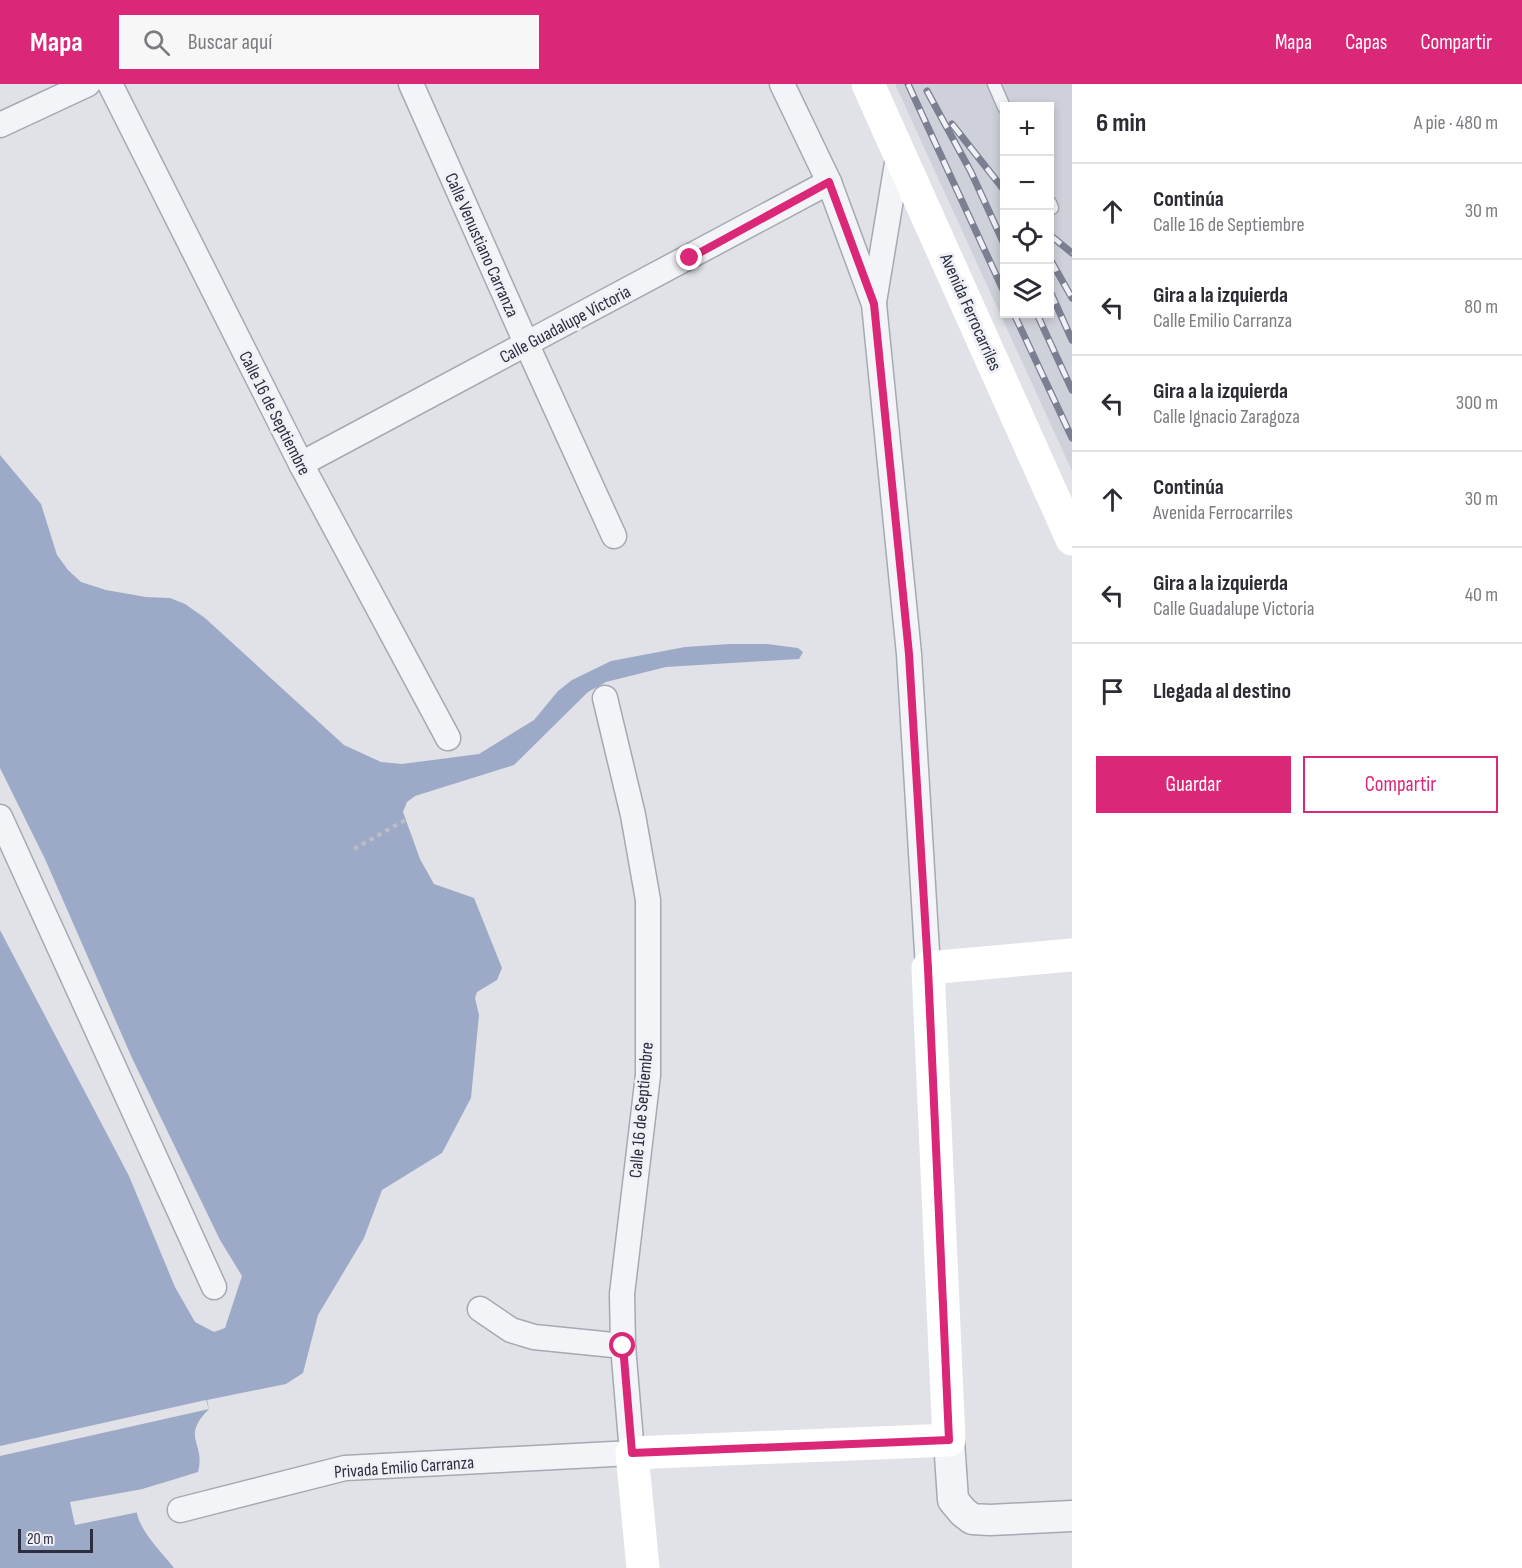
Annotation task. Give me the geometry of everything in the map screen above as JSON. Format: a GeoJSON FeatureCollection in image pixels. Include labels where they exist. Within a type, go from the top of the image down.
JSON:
{"type":"FeatureCollection","features":[{"type":"Feature","properties":{"kind":"main road","name":"Avenida Ferrocarriles"},"geometry":{"type":"LineString","coordinates":[[868,84],[1072,539]]}},
{"type":"Feature","properties":{"kind":"main road"},"geometry":{"type":"LineString","coordinates":[[643,1568],[632,1453],[949,1440],[928,968],[1072,955]]}},
{"type":"Feature","properties":{"kind":"street"},"geometry":{"type":"LineString","coordinates":[[0,125],[88,84]]}},
{"type":"Feature","properties":{"kind":"street","name":"Calle 16 de Septiembre"},"geometry":{"type":"LineString","coordinates":[[110,84],[301,464],[448,738]]}},
{"type":"Feature","properties":{"kind":"street","name":"Calle Venustiano Carranza"},"geometry":{"type":"LineString","coordinates":[[411,84],[614,536]]}},
{"type":"Feature","properties":{"kind":"street"},"geometry":{"type":"LineString","coordinates":[[782,84],[829,182],[874,304],[909,654],[928,968]]}},
{"type":"Feature","properties":{"kind":"street"},"geometry":{"type":"LineString","coordinates":[[874,304],[899,151]]}},
{"type":"Feature","properties":{"kind":"street","name":"Calle Guadalupe Victoria"},"geometry":{"type":"LineString","coordinates":[[301,464],[829,182]]}},
{"type":"Feature","properties":{"kind":"street","name":"Calle 16 de Septiembre"},"geometry":{"type":"LineString","coordinates":[[605,698],[633,815],[648,900],[648,1075],[622,1294],[623,1346],[632,1453]]}},
{"type":"Feature","properties":{"kind":"street"},"geometry":{"type":"LineString","coordinates":[[0,817],[214,1287]]}},
{"type":"Feature","properties":{"kind":"street"},"geometry":{"type":"LineString","coordinates":[[480,1309],[511,1330],[534,1337],[623,1346]]}},
{"type":"Feature","properties":{"kind":"street"},"geometry":{"type":"LineString","coordinates":[[949,1440],[953,1500],[972,1519],[1072,1516]]}},
{"type":"Feature","properties":{"kind":"street","name":"Privada Emilio Carranza"},"geometry":{"type":"LineString","coordinates":[[180,1510],[345,1468],[632,1453]]}},
{"type":"Feature","properties":{"kind":"lane"},"geometry":{"type":"LineString","coordinates":[[994,84],[1003,102]]}},
{"type":"Feature","properties":{"kind":"path"},"geometry":{"type":"LineString","coordinates":[[354,849],[407,819]]}},
{"type":"Feature","properties":{"kind":"shaded area"},"geometry":{"type":"Polygon","coordinates":[[[895,84],[1072,84],[1072,471],[1002,318],[1054,318],[1054,102],[1000,102],[1000,314],[895,84]]]}},
{"type":"Feature","properties":{"kind":"water"},"geometry":{"type":"Polygon","coordinates":[[[0,455],[41,504],[57,555],[81,582],[106,590],[146,597],[170,598],[185,604],[205,618],[344,745],[381,762],[402,764],[479,754],[534,720],[558,691],[572,680],[611,661],[685,647],[729,644],[767,644],[798,648],[803,652],[799,659],[666,667],[606,682],[588,692],[514,765],[415,796],[407,802],[403,812],[420,859],[434,884],[474,898],[502,968],[497,980],[477,992],[475,998],[479,1015],[471,1098],[442,1153],[382,1190],[364,1238],[318,1315],[303,1373],[286,1384],[207,1400],[209,1409],[196,1427],[195,1434],[200,1462],[198,1472],[143,1489],[137,1499],[136,1509],[139,1520],[151,1541],[174,1568],[0,1568],[0,930],[129,1176],[175,1287],[195,1322],[214,1332],[225,1328],[242,1276],[220,1240],[132,1058],[45,859],[0,768],[0,455]]]}},
{"type":"Feature","properties":{"kind":"pier"},"geometry":{"type":"Polygon","coordinates":[[[206,1400],[209,1409],[0,1456],[0,1446],[206,1400]]]}},
{"type":"Feature","properties":{"kind":"pier"},"geometry":{"type":"Polygon","coordinates":[[[159,1484],[159,1487],[145,1491],[140,1497],[139,1512],[75,1525],[70,1502],[159,1484]]]}},
{"type":"Feature","properties":{"kind":"railway"},"geometry":{"type":"LineString","coordinates":[[908,84],[1000,283]]}},
{"type":"Feature","properties":{"kind":"railway"},"geometry":{"type":"LineString","coordinates":[[927,91],[971,172],[1000,235]]}},
{"type":"Feature","properties":{"kind":"railway"},"geometry":{"type":"LineString","coordinates":[[952,124],[1000,185]]}},
{"type":"Feature","properties":{"kind":"railway"},"geometry":{"type":"LineString","coordinates":[[1054,238],[1072,253]]}},
{"type":"Feature","properties":{"kind":"railway"},"geometry":{"type":"LineString","coordinates":[[1053,264],[1072,298]]}},
{"type":"Feature","properties":{"kind":"railway"},"geometry":{"type":"LineString","coordinates":[[1054,300],[1072,340]]}},
{"type":"Feature","properties":{"kind":"railway"},"geometry":{"type":"LineString","coordinates":[[1016,318],[1072,438]]}},
{"type":"Feature","properties":{"kind":"railway"},"geometry":{"type":"LineString","coordinates":[[1039,318],[1072,390]]}},
{"type":"Feature","properties":{"kind":"route"},"geometry":{"type":"LineString","coordinates":[[623,1346],[632,1453],[949,1440],[928,968],[909,654],[874,304],[829,182],[690,258]]}}]}
